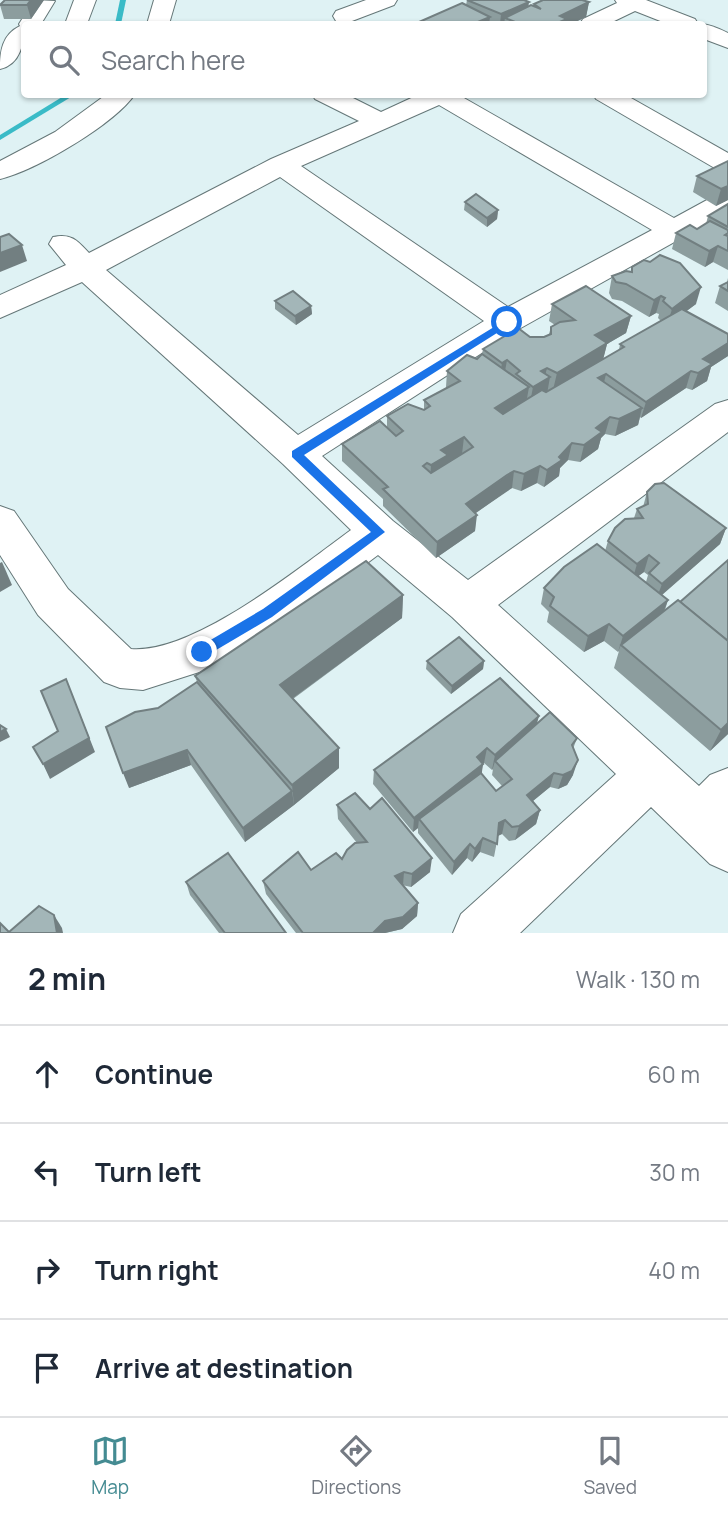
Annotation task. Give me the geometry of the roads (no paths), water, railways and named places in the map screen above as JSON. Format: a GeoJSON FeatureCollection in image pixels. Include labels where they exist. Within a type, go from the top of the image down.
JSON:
{"type":"FeatureCollection","features":[{"type":"Feature","properties":{"kind":"street"},"geometry":{"type":"LineString","coordinates":[[77,21],[85,0]]}},
{"type":"Feature","properties":{"kind":"street"},"geometry":{"type":"LineString","coordinates":[[159,21],[164,0]]}},
{"type":"Feature","properties":{"kind":"street"},"geometry":{"type":"LineString","coordinates":[[344,16],[386,0]]}},
{"type":"Feature","properties":{"kind":"street"},"geometry":{"type":"LineString","coordinates":[[32,21],[44,1]]}},
{"type":"Feature","properties":{"kind":"street"},"geometry":{"type":"LineString","coordinates":[[596,21],[630,2],[679,21]]}},
{"type":"Feature","properties":{"kind":"street"},"geometry":{"type":"LineString","coordinates":[[0,21],[21,25]]}},
{"type":"Feature","properties":{"kind":"street"},"geometry":{"type":"LineString","coordinates":[[707,32],[728,41]]}},
{"type":"Feature","properties":{"kind":"street"},"geometry":{"type":"LineString","coordinates":[[4,73],[21,41]]}},
{"type":"Feature","properties":{"kind":"street"},"geometry":{"type":"LineString","coordinates":[[0,171],[46,152],[118,98]]}},
{"type":"Feature","properties":{"kind":"street"},"geometry":{"type":"LineString","coordinates":[[332,98],[382,122]]}},
{"type":"Feature","properties":{"kind":"street"},"geometry":{"type":"LineString","coordinates":[[0,308],[74,256],[435,98]]}},
{"type":"Feature","properties":{"kind":"street"},"geometry":{"type":"LineString","coordinates":[[447,98],[672,229]]}},
{"type":"Feature","properties":{"kind":"street"},"geometry":{"type":"LineString","coordinates":[[612,98],[728,164]]}},
{"type":"Feature","properties":{"kind":"street"},"geometry":{"type":"LineString","coordinates":[[281,165],[507,322]]}},
{"type":"Feature","properties":{"kind":"street"},"geometry":{"type":"LineString","coordinates":[[296,454],[507,322],[728,200]]}},
{"type":"Feature","properties":{"kind":"street"},"geometry":{"type":"LineString","coordinates":[[74,256],[296,454],[379,532],[467,604],[650,775],[719,819]]}},
{"type":"Feature","properties":{"kind":"street"},"geometry":{"type":"LineString","coordinates":[[467,604],[728,413]]}},
{"type":"Feature","properties":{"kind":"street"},"geometry":{"type":"LineString","coordinates":[[0,522],[52,602],[120,668],[143,670],[202,652],[268,613],[379,532]]}},
{"type":"Feature","properties":{"kind":"street"},"geometry":{"type":"LineString","coordinates":[[480,933],[650,775]]}},
{"type":"Feature","properties":{"kind":"waterway"},"geometry":{"type":"LineString","coordinates":[[119,21],[123,0]]}},
{"type":"Feature","properties":{"kind":"waterway"},"geometry":{"type":"LineString","coordinates":[[0,138],[66,98]]}}]}
